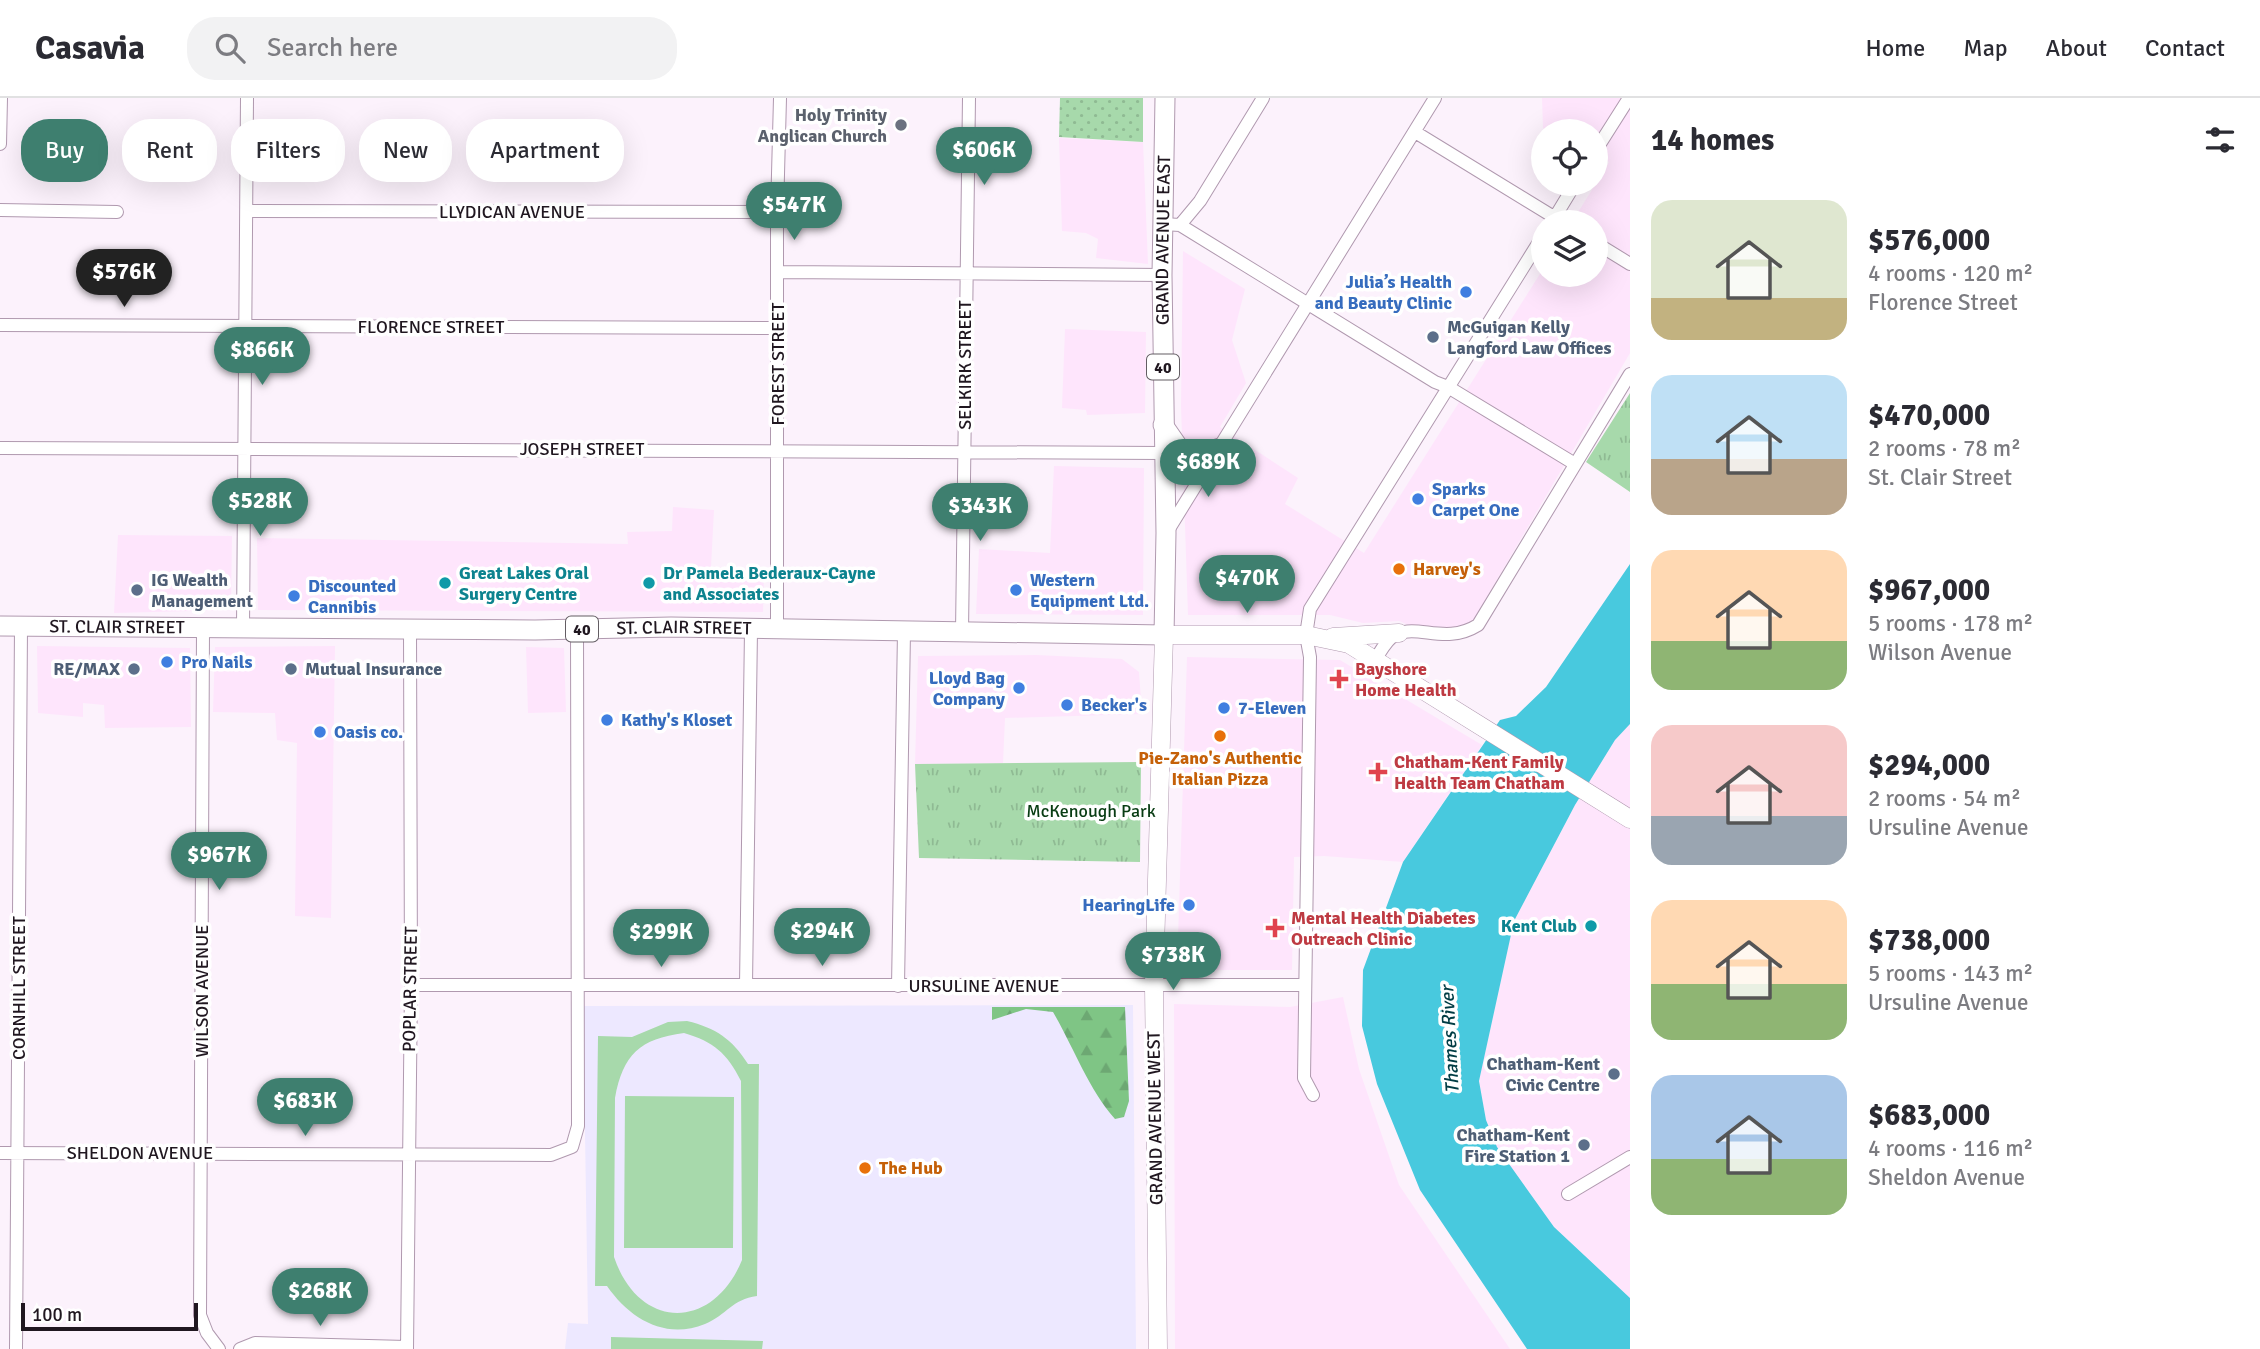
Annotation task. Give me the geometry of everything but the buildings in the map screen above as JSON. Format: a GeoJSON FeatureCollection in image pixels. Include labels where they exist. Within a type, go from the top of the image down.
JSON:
{"type":"FeatureCollection","features":[{"type":"Feature","properties":{"kind":"main road","name":"GRAND AVENUE EAST"},"geometry":{"type":"LineString","coordinates":[[1164,635],[1166,533],[1162,275],[1172,224],[1165,98]]}},
{"type":"Feature","properties":{"kind":"main road"},"geometry":{"type":"LineString","coordinates":[[1163,424],[1181,451],[1199,455],[1220,448]]}},
{"type":"Feature","properties":{"kind":"main road","name":"ST. CLAIR STREET"},"geometry":{"type":"LineString","coordinates":[[0,626],[777,630],[1306,635],[1326,638]]}},
{"type":"Feature","properties":{"kind":"main road"},"geometry":{"type":"LineString","coordinates":[[1326,638],[1369,632],[1399,633]]}},
{"type":"Feature","properties":{"kind":"main road","name":"GRAND AVENUE WEST"},"geometry":{"type":"LineString","coordinates":[[1158,1349],[1154,985],[1164,635]]}},
{"type":"Feature","properties":{"kind":"main road"},"geometry":{"type":"LineString","coordinates":[[1326,638],[1349,644],[1630,819]]}},
{"type":"Feature","properties":{"kind":"street"},"geometry":{"type":"LineString","coordinates":[[0,145],[1,98]]}},
{"type":"Feature","properties":{"kind":"street"},"geometry":{"type":"LineString","coordinates":[[243,629],[247,98]]}},
{"type":"Feature","properties":{"kind":"street","name":"FOREST STREET"},"geometry":{"type":"LineString","coordinates":[[777,630],[777,212],[780,98]]}},
{"type":"Feature","properties":{"kind":"street","name":"SELKIRK STREET"},"geometry":{"type":"LineString","coordinates":[[962,632],[969,98]]}},
{"type":"Feature","properties":{"kind":"street"},"geometry":{"type":"LineString","coordinates":[[1263,98],[1200,201],[1172,224],[1575,464]]}},
{"type":"Feature","properties":{"kind":"street"},"geometry":{"type":"LineString","coordinates":[[1166,533],[1435,98]]}},
{"type":"Feature","properties":{"kind":"street"},"geometry":{"type":"LineString","coordinates":[[1608,131],[1629,98]]}},
{"type":"Feature","properties":{"kind":"street"},"geometry":{"type":"LineString","coordinates":[[1415,132],[1539,210]]}},
{"type":"Feature","properties":{"kind":"street"},"geometry":{"type":"LineString","coordinates":[[0,209],[117,212]]}},
{"type":"Feature","properties":{"kind":"street","name":"LLYDICAN AVENUE"},"geometry":{"type":"LineString","coordinates":[[248,211],[777,212]]}},
{"type":"Feature","properties":{"kind":"street"},"geometry":{"type":"LineString","coordinates":[[1608,250],[1630,264]]}},
{"type":"Feature","properties":{"kind":"street"},"geometry":{"type":"LineString","coordinates":[[1313,1095],[1304,1078],[1310,657],[1306,635],[1310,609],[1531,255]]}},
{"type":"Feature","properties":{"kind":"street"},"geometry":{"type":"LineString","coordinates":[[779,272],[1162,275]]}},
{"type":"Feature","properties":{"kind":"street","name":"FLORENCE STREET"},"geometry":{"type":"LineString","coordinates":[[0,325],[777,328]]}},
{"type":"Feature","properties":{"kind":"street"},"geometry":{"type":"LineString","coordinates":[[1375,660],[1388,641],[1399,633],[1452,635],[1465,633],[1478,625],[1630,374]]}},
{"type":"Feature","properties":{"kind":"street","name":"JOSEPH STREET"},"geometry":{"type":"LineString","coordinates":[[0,448],[1163,453]]}},
{"type":"Feature","properties":{"kind":"street","name":"CORNHILL STREET"},"geometry":{"type":"LineString","coordinates":[[16,1349],[21,627]]}},
{"type":"Feature","properties":{"kind":"street","name":"WILSON AVENUE"},"geometry":{"type":"LineString","coordinates":[[203,629],[200,1315],[207,1332],[219,1349]]}},
{"type":"Feature","properties":{"kind":"street","name":"POPLAR STREET"},"geometry":{"type":"LineString","coordinates":[[407,1348],[411,985],[410,629]]}},
{"type":"Feature","properties":{"kind":"street"},"geometry":{"type":"LineString","coordinates":[[577,629],[577,986]]}},
{"type":"Feature","properties":{"kind":"street"},"geometry":{"type":"LineString","coordinates":[[746,985],[751,630]]}},
{"type":"Feature","properties":{"kind":"street"},"geometry":{"type":"LineString","coordinates":[[898,986],[904,632]]}},
{"type":"Feature","properties":{"kind":"street","name":"URSULINE AVENUE"},"geometry":{"type":"LineString","coordinates":[[411,985],[1305,985]]}},
{"type":"Feature","properties":{"kind":"street","name":"SHELDON AVENUE"},"geometry":{"type":"LineString","coordinates":[[0,1153],[551,1155],[572,1147],[578,1126],[577,986]]}},
{"type":"Feature","properties":{"kind":"street"},"geometry":{"type":"LineString","coordinates":[[1569,1194],[1630,1157]]}},
{"type":"Feature","properties":{"kind":"street"},"geometry":{"type":"LineString","coordinates":[[240,1349],[255,1343],[407,1348]]}},
{"type":"Feature","properties":{"kind":"shaded area"},"geometry":{"type":"Polygon","coordinates":[[[1542,98],[1630,98],[1630,353],[1474,619],[1462,628],[1415,628],[1399,621],[1363,623],[1330,615],[1188,615],[1181,406],[1183,251],[1245,289],[1232,340],[1246,383],[1220,427],[1298,478],[1285,504],[1364,553],[1532,287],[1608,287],[1608,210],[1579,210],[1588,196],[1608,196],[1608,119],[1543,119],[1542,98]]]}},
{"type":"Feature","properties":{"kind":"shaded area"},"geometry":{"type":"Polygon","coordinates":[[[1059,138],[1143,142],[1148,264],[1096,258],[1098,239],[1086,233],[1062,231],[1059,138]]]}},
{"type":"Feature","properties":{"kind":"shaded area"},"geometry":{"type":"Polygon","coordinates":[[[1065,329],[1146,332],[1145,413],[1087,415],[1086,410],[1062,408],[1065,329]]]}},
{"type":"Feature","properties":{"kind":"shaded area"},"geometry":{"type":"Polygon","coordinates":[[[1054,466],[1144,468],[1143,615],[976,614],[979,549],[1050,553],[1054,466]]]}},
{"type":"Feature","properties":{"kind":"shaded area"},"geometry":{"type":"Polygon","coordinates":[[[673,507],[714,510],[711,567],[764,570],[763,612],[258,610],[257,538],[628,544],[627,532],[672,531],[673,507]]]}},
{"type":"Feature","properties":{"kind":"shaded area"},"geometry":{"type":"Polygon","coordinates":[[[118,535],[232,536],[231,610],[114,613],[118,535]]]}},
{"type":"Feature","properties":{"kind":"shaded area"},"geometry":{"type":"Polygon","coordinates":[[[37,646],[190,648],[191,727],[105,728],[104,705],[83,703],[83,717],[38,713],[37,646]]]}},
{"type":"Feature","properties":{"kind":"shaded area"},"geometry":{"type":"Polygon","coordinates":[[[335,646],[331,918],[295,916],[297,743],[277,740],[275,713],[213,712],[215,647],[335,646]]]}},
{"type":"Feature","properties":{"kind":"shaded area"},"geometry":{"type":"Polygon","coordinates":[[[526,647],[564,648],[566,712],[528,713],[526,647]]]}},
{"type":"Feature","properties":{"kind":"shaded area"},"geometry":{"type":"Polygon","coordinates":[[[1036,655],[1122,659],[1139,672],[1142,714],[1005,718],[1003,763],[915,764],[918,656],[1036,655]]]}},
{"type":"Feature","properties":{"kind":"shaded area"},"geometry":{"type":"Polygon","coordinates":[[[1187,657],[1340,660],[1482,745],[1403,862],[1324,856],[1294,857],[1292,970],[1177,970],[1187,657]]]}},
{"type":"Feature","properties":{"kind":"shaded area"},"geometry":{"type":"Polygon","coordinates":[[[1630,724],[1630,1298],[1554,1227],[1497,1147],[1486,1120],[1479,1081],[1514,921],[1575,805],[1615,740],[1630,724]]]}},
{"type":"Feature","properties":{"kind":"shaded area"},"geometry":{"type":"Polygon","coordinates":[[[1343,997],[1359,1069],[1399,1185],[1510,1349],[1175,1349],[1174,1004],[1290,1007],[1343,997]]]}},
{"type":"Feature","properties":{"kind":"shaded area"},"geometry":{"type":"Polygon","coordinates":[[[1133,1005],[1136,1349],[565,1349],[568,1323],[588,1324],[583,1006],[1133,1005]]]}},
{"type":"Feature","properties":{"kind":"green space"},"geometry":{"type":"Polygon","coordinates":[[[1060,98],[1143,98],[1143,142],[1059,137],[1060,98]]]}},
{"type":"Feature","properties":{"kind":"green space"},"geometry":{"type":"Polygon","coordinates":[[[1630,393],[1630,492],[1586,462],[1630,393]]]}},
{"type":"Feature","properties":{"kind":"green space","name":"McKenough Park"},"geometry":{"type":"Polygon","coordinates":[[[1141,762],[1140,862],[919,858],[915,764],[1141,762]]]}},
{"type":"Feature","properties":{"kind":"green space"},"geometry":{"type":"Polygon","coordinates":[[[992,1007],[1125,1007],[1129,1101],[1124,1117],[1115,1119],[1105,1107],[1053,1012],[1026,1009],[992,1020],[992,1007]]]}},
{"type":"Feature","properties":{"kind":"green space"},"geometry":{"type":"Polygon","coordinates":[[[687,1021],[707,1027],[729,1041],[748,1064],[759,1064],[757,1296],[741,1300],[705,1324],[676,1329],[662,1328],[638,1317],[616,1298],[607,1286],[595,1286],[598,1036],[632,1037],[668,1022],[687,1021]],[[684,1033],[669,1036],[636,1051],[623,1070],[615,1098],[614,1257],[625,1281],[640,1299],[658,1309],[676,1313],[695,1310],[713,1300],[729,1283],[742,1260],[741,1081],[725,1056],[712,1045],[684,1033]]]}},
{"type":"Feature","properties":{"kind":"green space"},"geometry":{"type":"Polygon","coordinates":[[[625,1096],[734,1097],[733,1248],[624,1248],[625,1096]]]}},
{"type":"Feature","properties":{"kind":"green space"},"geometry":{"type":"Polygon","coordinates":[[[611,1337],[763,1341],[762,1349],[611,1349],[611,1337]]]}},
{"type":"Feature","properties":{"kind":"water","name":"Thames River"},"geometry":{"type":"Polygon","coordinates":[[[1630,564],[1630,724],[1615,740],[1575,805],[1514,921],[1479,1081],[1486,1120],[1497,1147],[1554,1227],[1630,1298],[1630,1349],[1527,1349],[1420,1190],[1377,1084],[1362,1026],[1363,970],[1403,862],[1500,720],[1516,716],[1546,687],[1630,564]]]}},
{"type":"Feature","properties":{"kind":"place","name":"Holy Trinity Anglican Church"},"geometry":{"type":"Point","coordinates":[901,125]}},
{"type":"Feature","properties":{"kind":"place","name":"Julia’s Health and Beauty Clinic"},"geometry":{"type":"Point","coordinates":[1466,292]}},
{"type":"Feature","properties":{"kind":"place","name":"McGuigan Kelly Langford Law Offices"},"geometry":{"type":"Point","coordinates":[1433,337]}},
{"type":"Feature","properties":{"kind":"place","name":"Sparks Carpet One"},"geometry":{"type":"Point","coordinates":[1418,499]}},
{"type":"Feature","properties":{"kind":"place","name":"Harvey's"},"geometry":{"type":"Point","coordinates":[1399,569]}},
{"type":"Feature","properties":{"kind":"place","name":"Great Lakes Oral Surgery Centre"},"geometry":{"type":"Point","coordinates":[445,583]}},
{"type":"Feature","properties":{"kind":"place","name":"Dr Pamela Bederaux-Cayne and Associates"},"geometry":{"type":"Point","coordinates":[649,583]}},
{"type":"Feature","properties":{"kind":"place","name":"IG Wealth Management"},"geometry":{"type":"Point","coordinates":[137,590]}},
{"type":"Feature","properties":{"kind":"place","name":"Western Equipment Ltd."},"geometry":{"type":"Point","coordinates":[1016,590]}},
{"type":"Feature","properties":{"kind":"place","name":"Discounted Cannibis"},"geometry":{"type":"Point","coordinates":[294,596]}},
{"type":"Feature","properties":{"kind":"place","name":"Pro Nails"},"geometry":{"type":"Point","coordinates":[167,662]}},
{"type":"Feature","properties":{"kind":"place","name":"RE/MAX"},"geometry":{"type":"Point","coordinates":[134,669]}},
{"type":"Feature","properties":{"kind":"place","name":"Mutual Insurance"},"geometry":{"type":"Point","coordinates":[291,669]}},
{"type":"Feature","properties":{"kind":"place","name":"Bayshore Home Health"},"geometry":{"type":"Point","coordinates":[1339,679]}},
{"type":"Feature","properties":{"kind":"place","name":"Lloyd Bag Company"},"geometry":{"type":"Point","coordinates":[1019,688]}},
{"type":"Feature","properties":{"kind":"place","name":"Becker's"},"geometry":{"type":"Point","coordinates":[1067,705]}},
{"type":"Feature","properties":{"kind":"place","name":"7-Eleven"},"geometry":{"type":"Point","coordinates":[1224,708]}},
{"type":"Feature","properties":{"kind":"place","name":"Kathy's Kloset"},"geometry":{"type":"Point","coordinates":[607,720]}},
{"type":"Feature","properties":{"kind":"place","name":"Oasis co."},"geometry":{"type":"Point","coordinates":[320,732]}},
{"type":"Feature","properties":{"kind":"place","name":"Pie-Zano's Authentic Italian Pizza"},"geometry":{"type":"Point","coordinates":[1220,736]}},
{"type":"Feature","properties":{"kind":"place","name":"Chatham-Kent Family Health Team Chatham"},"geometry":{"type":"Point","coordinates":[1378,772]}},
{"type":"Feature","properties":{"kind":"place","name":"HearingLife"},"geometry":{"type":"Point","coordinates":[1189,905]}},
{"type":"Feature","properties":{"kind":"place","name":"Kent Club"},"geometry":{"type":"Point","coordinates":[1591,926]}},
{"type":"Feature","properties":{"kind":"place","name":"Mental Health Diabetes Outreach Clinic"},"geometry":{"type":"Point","coordinates":[1275,928]}},
{"type":"Feature","properties":{"kind":"place","name":"Chatham-Kent Civic Centre"},"geometry":{"type":"Point","coordinates":[1614,1074]}},
{"type":"Feature","properties":{"kind":"place","name":"Chatham-Kent Fire Station 1"},"geometry":{"type":"Point","coordinates":[1584,1145]}},
{"type":"Feature","properties":{"kind":"place","name":"The Hub"},"geometry":{"type":"Point","coordinates":[865,1168]}}]}
